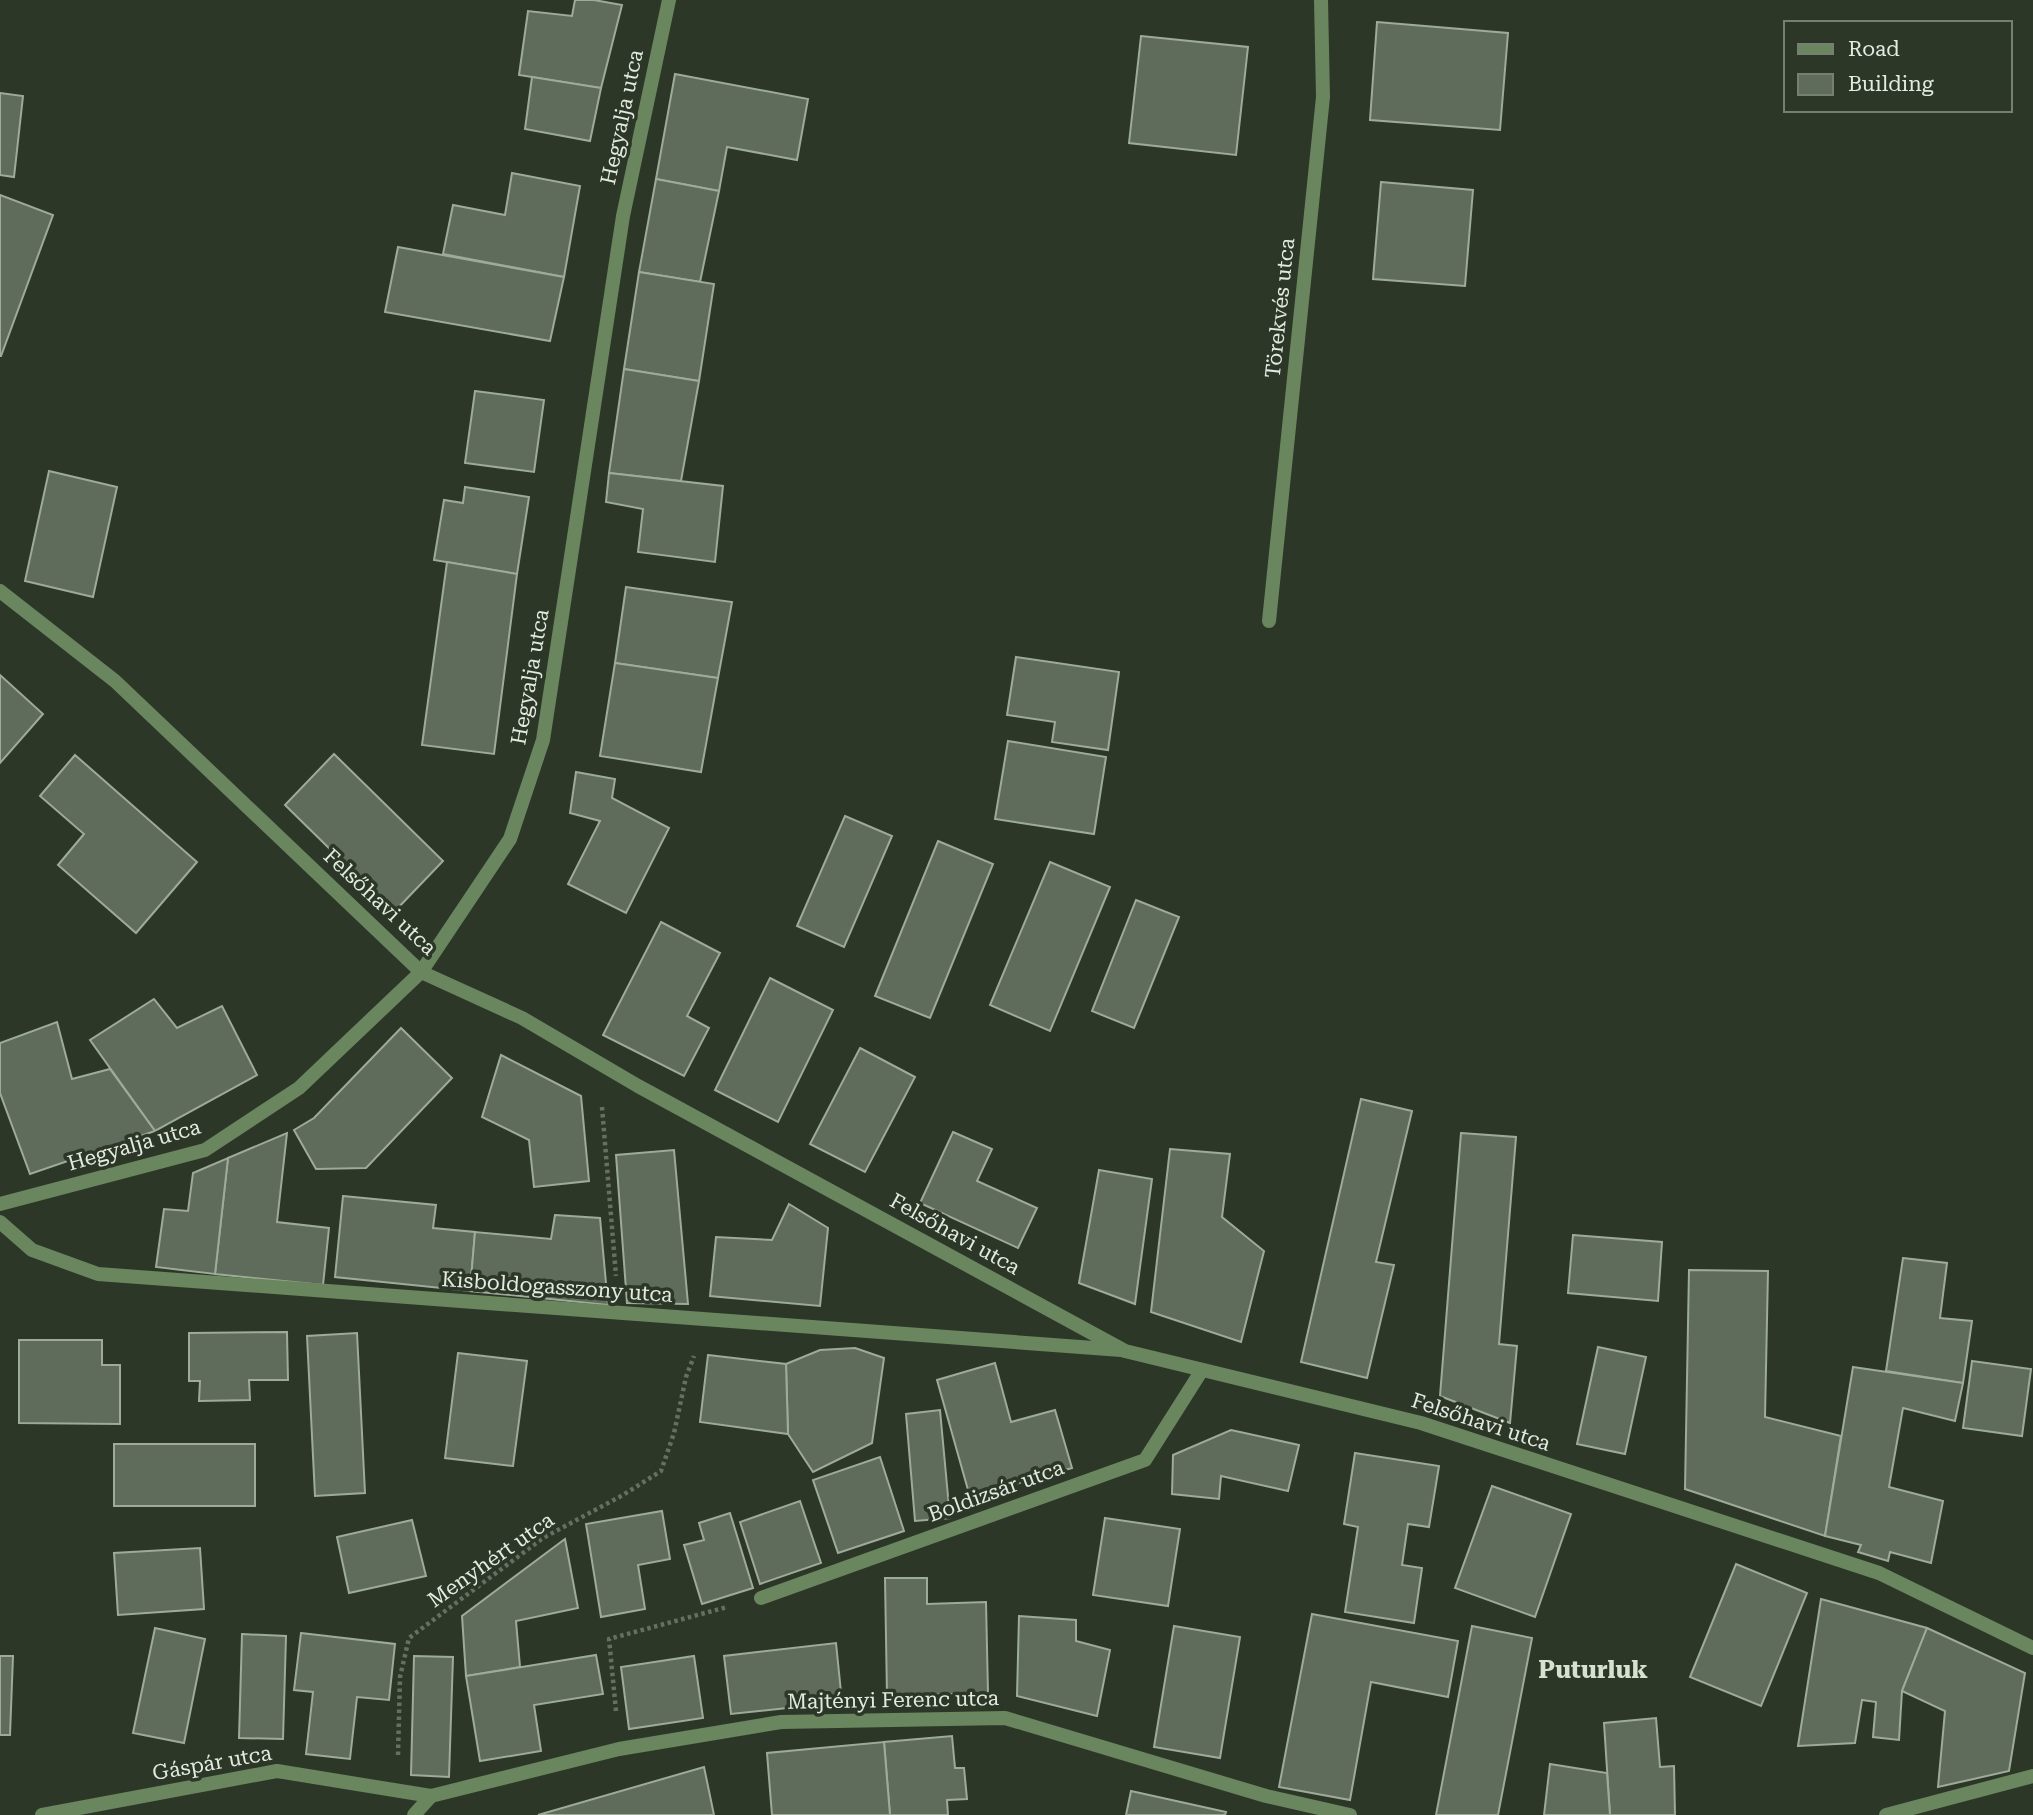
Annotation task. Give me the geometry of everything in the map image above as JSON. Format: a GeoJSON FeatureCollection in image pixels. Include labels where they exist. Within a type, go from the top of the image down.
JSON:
{"type":"FeatureCollection","features":[{"type":"Feature","properties":{"kind":"street","name":"Hegyalja utca"},"geometry":{"type":"LineString","coordinates":[[0,1204],[205,1150],[299,1088],[421,972],[510,839],[543,740],[623,216],[669,0]]}},
{"type":"Feature","properties":{"kind":"street","name":"Törekvés utca"},"geometry":{"type":"LineString","coordinates":[[1269,621],[1323,97],[1321,0]]}},
{"type":"Feature","properties":{"kind":"street","name":"Felsőhavi utca"},"geometry":{"type":"LineString","coordinates":[[0,591],[115,681],[421,972],[522,1018],[598,1063],[1125,1351],[1421,1423],[1879,1573],[2033,1647]]}},
{"type":"Feature","properties":{"kind":"street","name":"Kisboldogasszony utca"},"geometry":{"type":"LineString","coordinates":[[0,1222],[32,1250],[98,1274],[1125,1351]]}},
{"type":"Feature","properties":{"kind":"street","name":"Boldizsár utca"},"geometry":{"type":"LineString","coordinates":[[761,1598],[1145,1460],[1202,1370]]}},
{"type":"Feature","properties":{"kind":"street","name":"Majtényi Ferenc utca"},"geometry":{"type":"LineString","coordinates":[[430,1796],[619,1749],[781,1722],[1005,1718],[1266,1796],[1350,1815]]}},
{"type":"Feature","properties":{"kind":"street","name":"Gáspár utca"},"geometry":{"type":"LineString","coordinates":[[42,1815],[277,1771],[430,1796]]}},
{"type":"Feature","properties":{"kind":"street"},"geometry":{"type":"LineString","coordinates":[[1886,1815],[2033,1776]]}},
{"type":"Feature","properties":{"kind":"street"},"geometry":{"type":"LineString","coordinates":[[414,1815],[430,1796]]}},
{"type":"Feature","properties":{"kind":"path"},"geometry":{"type":"LineString","coordinates":[[598,1063],[619,1312]]}},
{"type":"Feature","properties":{"kind":"path","name":"Menyhért utca"},"geometry":{"type":"LineString","coordinates":[[397,1791],[400,1677],[409,1638],[543,1538],[623,1495],[661,1471],[674,1433],[686,1377],[708,1320]]}},
{"type":"Feature","properties":{"kind":"path"},"geometry":{"type":"LineString","coordinates":[[619,1749],[608,1639],[761,1598]]}},
{"type":"Feature","properties":{"kind":"building"},"geometry":{"type":"Polygon","coordinates":[[[575,0],[622,5],[601,88],[519,75],[528,11],[572,16],[575,0]]]}},
{"type":"Feature","properties":{"kind":"building"},"geometry":{"type":"Polygon","coordinates":[[[1377,22],[1508,33],[1500,130],[1370,120],[1377,22]]]}},
{"type":"Feature","properties":{"kind":"building"},"geometry":{"type":"Polygon","coordinates":[[[1141,36],[1248,47],[1236,155],[1129,143],[1141,36]]]}},
{"type":"Feature","properties":{"kind":"building"},"geometry":{"type":"Polygon","coordinates":[[[675,74],[808,99],[797,160],[727,147],[719,191],[656,179],[675,74]]]}},
{"type":"Feature","properties":{"kind":"building"},"geometry":{"type":"Polygon","coordinates":[[[532,77],[601,88],[590,141],[525,129],[532,77]]]}},
{"type":"Feature","properties":{"kind":"building"},"geometry":{"type":"Polygon","coordinates":[[[0,93],[23,96],[14,177],[0,175],[0,93]]]}},
{"type":"Feature","properties":{"kind":"building"},"geometry":{"type":"Polygon","coordinates":[[[512,173],[580,186],[564,277],[443,254],[453,205],[505,215],[512,173]]]}},
{"type":"Feature","properties":{"kind":"building"},"geometry":{"type":"Polygon","coordinates":[[[656,179],[719,191],[700,282],[639,272],[656,179]]]}},
{"type":"Feature","properties":{"kind":"building"},"geometry":{"type":"Polygon","coordinates":[[[1381,182],[1473,190],[1465,286],[1373,279],[1381,182]]]}},
{"type":"Feature","properties":{"kind":"building"},"geometry":{"type":"Polygon","coordinates":[[[0,195],[53,215],[1,356],[0,356],[0,195]]]}},
{"type":"Feature","properties":{"kind":"building"},"geometry":{"type":"Polygon","coordinates":[[[398,247],[564,277],[550,341],[385,312],[398,247]]]}},
{"type":"Feature","properties":{"kind":"building"},"geometry":{"type":"Polygon","coordinates":[[[639,272],[714,284],[699,381],[624,369],[639,272]]]}},
{"type":"Feature","properties":{"kind":"building"},"geometry":{"type":"Polygon","coordinates":[[[624,369],[699,381],[681,481],[609,473],[624,369]]]}},
{"type":"Feature","properties":{"kind":"building"},"geometry":{"type":"Polygon","coordinates":[[[475,391],[544,400],[534,472],[465,463],[475,391]]]}},
{"type":"Feature","properties":{"kind":"building"},"geometry":{"type":"Polygon","coordinates":[[[49,471],[117,487],[93,597],[25,581],[49,471]]]}},
{"type":"Feature","properties":{"kind":"building"},"geometry":{"type":"Polygon","coordinates":[[[609,473],[723,486],[715,562],[638,552],[643,509],[606,502],[609,473]]]}},
{"type":"Feature","properties":{"kind":"building"},"geometry":{"type":"Polygon","coordinates":[[[465,487],[529,497],[517,574],[434,560],[444,500],[463,503],[465,487]]]}},
{"type":"Feature","properties":{"kind":"building"},"geometry":{"type":"Polygon","coordinates":[[[447,562],[517,574],[494,754],[422,745],[447,562]]]}},
{"type":"Feature","properties":{"kind":"building"},"geometry":{"type":"Polygon","coordinates":[[[626,587],[732,602],[718,678],[615,663],[626,587]]]}},
{"type":"Feature","properties":{"kind":"building"},"geometry":{"type":"Polygon","coordinates":[[[1016,657],[1119,672],[1108,750],[1052,742],[1055,722],[1007,715],[1016,657]]]}},
{"type":"Feature","properties":{"kind":"building"},"geometry":{"type":"Polygon","coordinates":[[[615,663],[718,678],[701,772],[600,756],[615,663]]]}},
{"type":"Feature","properties":{"kind":"building"},"geometry":{"type":"Polygon","coordinates":[[[0,675],[43,714],[0,763],[0,675]]]}},
{"type":"Feature","properties":{"kind":"building"},"geometry":{"type":"Polygon","coordinates":[[[1008,741],[1106,757],[1094,834],[995,819],[1008,741]]]}},
{"type":"Feature","properties":{"kind":"building"},"geometry":{"type":"Polygon","coordinates":[[[334,754],[443,861],[394,912],[285,805],[334,754]]]}},
{"type":"Feature","properties":{"kind":"building"},"geometry":{"type":"Polygon","coordinates":[[[75,755],[197,862],[136,933],[58,865],[84,834],[40,796],[75,755]]]}},
{"type":"Feature","properties":{"kind":"building"},"geometry":{"type":"Polygon","coordinates":[[[576,772],[615,779],[612,798],[669,828],[626,913],[568,884],[600,821],[570,813],[576,772]]]}},
{"type":"Feature","properties":{"kind":"building"},"geometry":{"type":"Polygon","coordinates":[[[845,816],[892,836],[844,947],[797,926],[845,816]]]}},
{"type":"Feature","properties":{"kind":"building"},"geometry":{"type":"Polygon","coordinates":[[[938,841],[993,864],[930,1018],[875,996],[938,841]]]}},
{"type":"Feature","properties":{"kind":"building"},"geometry":{"type":"Polygon","coordinates":[[[1050,862],[1110,887],[1050,1031],[990,1005],[1050,862]]]}},
{"type":"Feature","properties":{"kind":"building"},"geometry":{"type":"Polygon","coordinates":[[[1136,900],[1179,917],[1134,1028],[1092,1011],[1136,900]]]}},
{"type":"Feature","properties":{"kind":"building"},"geometry":{"type":"Polygon","coordinates":[[[661,922],[720,953],[687,1016],[709,1028],[684,1076],[603,1035],[661,922]]]}},
{"type":"Feature","properties":{"kind":"building"},"geometry":{"type":"Polygon","coordinates":[[[770,978],[833,1010],[778,1122],[715,1090],[770,978]]]}},
{"type":"Feature","properties":{"kind":"building"},"geometry":{"type":"Polygon","coordinates":[[[154,999],[177,1028],[222,1006],[257,1075],[155,1131],[90,1040],[154,999]]]}},
{"type":"Feature","properties":{"kind":"building"},"geometry":{"type":"Polygon","coordinates":[[[57,1022],[72,1079],[110,1069],[155,1131],[30,1174],[0,1093],[0,1043],[57,1022]]]}},
{"type":"Feature","properties":{"kind":"building"},"geometry":{"type":"Polygon","coordinates":[[[401,1028],[452,1078],[366,1168],[316,1169],[294,1130],[314,1118],[401,1028]]]}},
{"type":"Feature","properties":{"kind":"building"},"geometry":{"type":"Polygon","coordinates":[[[860,1048],[915,1077],[865,1172],[810,1144],[860,1048]]]}},
{"type":"Feature","properties":{"kind":"building"},"geometry":{"type":"Polygon","coordinates":[[[501,1055],[581,1096],[589,1181],[534,1187],[529,1140],[482,1117],[501,1055]]]}},
{"type":"Feature","properties":{"kind":"building"},"geometry":{"type":"Polygon","coordinates":[[[1361,1099],[1412,1111],[1376,1262],[1394,1265],[1367,1378],[1301,1362],[1361,1099]]]}},
{"type":"Feature","properties":{"kind":"building"},"geometry":{"type":"Polygon","coordinates":[[[953,1132],[992,1149],[977,1181],[1037,1208],[1018,1248],[920,1203],[953,1132]]]}},
{"type":"Feature","properties":{"kind":"building"},"geometry":{"type":"Polygon","coordinates":[[[287,1133],[277,1222],[329,1228],[323,1285],[215,1274],[228,1158],[287,1133]]]}},
{"type":"Feature","properties":{"kind":"building"},"geometry":{"type":"Polygon","coordinates":[[[1461,1133],[1516,1137],[1499,1344],[1517,1346],[1510,1423],[1440,1396],[1461,1133]]]}},
{"type":"Feature","properties":{"kind":"building"},"geometry":{"type":"Polygon","coordinates":[[[1170,1149],[1230,1154],[1222,1217],[1264,1251],[1241,1342],[1151,1312],[1170,1149]]]}},
{"type":"Feature","properties":{"kind":"building"},"geometry":{"type":"Polygon","coordinates":[[[674,1150],[688,1304],[627,1303],[616,1155],[674,1150]]]}},
{"type":"Feature","properties":{"kind":"building"},"geometry":{"type":"Polygon","coordinates":[[[228,1158],[215,1274],[156,1267],[164,1209],[188,1211],[193,1173],[228,1158]]]}},
{"type":"Feature","properties":{"kind":"building"},"geometry":{"type":"Polygon","coordinates":[[[1099,1170],[1152,1179],[1135,1304],[1079,1283],[1099,1170]]]}},
{"type":"Feature","properties":{"kind":"building"},"geometry":{"type":"Polygon","coordinates":[[[343,1196],[436,1205],[433,1228],[475,1232],[470,1291],[335,1277],[343,1196]]]}},
{"type":"Feature","properties":{"kind":"building"},"geometry":{"type":"Polygon","coordinates":[[[789,1204],[828,1228],[820,1306],[710,1296],[716,1237],[772,1240],[789,1204]]]}},
{"type":"Feature","properties":{"kind":"building"},"geometry":{"type":"Polygon","coordinates":[[[555,1215],[600,1218],[608,1305],[470,1291],[475,1232],[551,1239],[555,1215]]]}},
{"type":"Feature","properties":{"kind":"building"},"geometry":{"type":"Polygon","coordinates":[[[1573,1235],[1662,1242],[1658,1301],[1568,1293],[1573,1235]]]}},
{"type":"Feature","properties":{"kind":"building"},"geometry":{"type":"Polygon","coordinates":[[[1903,1258],[1947,1263],[1940,1318],[1972,1321],[1963,1383],[1886,1371],[1903,1258]]]}},
{"type":"Feature","properties":{"kind":"building"},"geometry":{"type":"Polygon","coordinates":[[[1689,1270],[1768,1271],[1765,1417],[1841,1436],[1825,1536],[1685,1489],[1689,1270]]]}},
{"type":"Feature","properties":{"kind":"building"},"geometry":{"type":"Polygon","coordinates":[[[287,1332],[288,1380],[249,1380],[250,1400],[199,1401],[200,1381],[189,1381],[189,1333],[287,1332]]]}},
{"type":"Feature","properties":{"kind":"building"},"geometry":{"type":"Polygon","coordinates":[[[357,1333],[365,1493],[315,1496],[307,1336],[357,1333]]]}},
{"type":"Feature","properties":{"kind":"building"},"geometry":{"type":"Polygon","coordinates":[[[19,1340],[102,1340],[102,1365],[120,1365],[120,1424],[19,1423],[19,1340]]]}},
{"type":"Feature","properties":{"kind":"building"},"geometry":{"type":"Polygon","coordinates":[[[1598,1347],[1646,1357],[1625,1454],[1577,1444],[1598,1347]]]}},
{"type":"Feature","properties":{"kind":"building"},"geometry":{"type":"Polygon","coordinates":[[[855,1348],[884,1358],[872,1443],[813,1472],[788,1434],[786,1364],[820,1350],[855,1348]]]}},
{"type":"Feature","properties":{"kind":"building"},"geometry":{"type":"Polygon","coordinates":[[[458,1353],[527,1361],[513,1466],[445,1458],[458,1353]]]}},
{"type":"Feature","properties":{"kind":"building"},"geometry":{"type":"Polygon","coordinates":[[[708,1355],[786,1364],[788,1434],[700,1422],[708,1355]]]}},
{"type":"Feature","properties":{"kind":"building"},"geometry":{"type":"Polygon","coordinates":[[[1972,1361],[2031,1369],[2022,1436],[1963,1428],[1972,1361]]]}},
{"type":"Feature","properties":{"kind":"building"},"geometry":{"type":"Polygon","coordinates":[[[995,1363],[1011,1422],[1055,1410],[1072,1468],[970,1497],[937,1380],[995,1363]]]}},
{"type":"Feature","properties":{"kind":"building"},"geometry":{"type":"Polygon","coordinates":[[[1853,1367],[1963,1383],[1955,1421],[1903,1408],[1889,1487],[1943,1501],[1931,1563],[1890,1552],[1888,1561],[1858,1552],[1861,1545],[1825,1536],[1853,1367]]]}},
{"type":"Feature","properties":{"kind":"building"},"geometry":{"type":"Polygon","coordinates":[[[940,1410],[950,1518],[915,1521],[906,1414],[940,1410]]]}},
{"type":"Feature","properties":{"kind":"building"},"geometry":{"type":"Polygon","coordinates":[[[1231,1430],[1299,1445],[1288,1491],[1221,1476],[1219,1499],[1172,1494],[1173,1455],[1231,1430]]]}},
{"type":"Feature","properties":{"kind":"building"},"geometry":{"type":"Polygon","coordinates":[[[114,1444],[255,1444],[255,1506],[114,1506],[114,1444]]]}},
{"type":"Feature","properties":{"kind":"building"},"geometry":{"type":"Polygon","coordinates":[[[1355,1453],[1439,1466],[1429,1527],[1408,1524],[1402,1565],[1422,1568],[1414,1623],[1345,1612],[1358,1527],[1344,1524],[1355,1453]]]}},
{"type":"Feature","properties":{"kind":"building"},"geometry":{"type":"Polygon","coordinates":[[[880,1457],[904,1531],[838,1553],[813,1480],[880,1457]]]}},
{"type":"Feature","properties":{"kind":"building"},"geometry":{"type":"Polygon","coordinates":[[[1492,1486],[1571,1514],[1535,1617],[1455,1588],[1492,1486]]]}},
{"type":"Feature","properties":{"kind":"building"},"geometry":{"type":"Polygon","coordinates":[[[800,1501],[821,1563],[760,1584],[740,1522],[800,1501]]]}},
{"type":"Feature","properties":{"kind":"building"},"geometry":{"type":"Polygon","coordinates":[[[662,1511],[670,1559],[638,1565],[645,1609],[601,1617],[586,1524],[662,1511]]]}},
{"type":"Feature","properties":{"kind":"building"},"geometry":{"type":"Polygon","coordinates":[[[730,1513],[753,1588],[702,1604],[684,1545],[704,1540],[699,1523],[730,1513]]]}},
{"type":"Feature","properties":{"kind":"building"},"geometry":{"type":"Polygon","coordinates":[[[1105,1518],[1180,1529],[1168,1606],[1093,1595],[1105,1518]]]}},
{"type":"Feature","properties":{"kind":"building"},"geometry":{"type":"Polygon","coordinates":[[[412,1520],[426,1576],[349,1593],[337,1537],[412,1520]]]}},
{"type":"Feature","properties":{"kind":"building"},"geometry":{"type":"Polygon","coordinates":[[[565,1539],[578,1608],[516,1621],[520,1667],[466,1676],[462,1616],[565,1539]]]}},
{"type":"Feature","properties":{"kind":"building"},"geometry":{"type":"Polygon","coordinates":[[[200,1548],[204,1609],[118,1615],[114,1553],[200,1548]]]}},
{"type":"Feature","properties":{"kind":"building"},"geometry":{"type":"Polygon","coordinates":[[[1736,1564],[1807,1593],[1761,1706],[1690,1677],[1736,1564]]]}},
{"type":"Feature","properties":{"kind":"building"},"geometry":{"type":"Polygon","coordinates":[[[885,1578],[927,1578],[927,1604],[986,1602],[988,1693],[887,1696],[885,1578]]]}},
{"type":"Feature","properties":{"kind":"building"},"geometry":{"type":"Polygon","coordinates":[[[1821,1599],[1927,1628],[1902,1691],[1899,1740],[1873,1737],[1876,1702],[1862,1700],[1855,1743],[1798,1746],[1821,1599]]]}},
{"type":"Feature","properties":{"kind":"building"},"geometry":{"type":"Polygon","coordinates":[[[1312,1614],[1458,1641],[1448,1697],[1371,1682],[1350,1800],[1279,1787],[1312,1614]]]}},
{"type":"Feature","properties":{"kind":"building"},"geometry":{"type":"Polygon","coordinates":[[[1019,1616],[1076,1620],[1076,1641],[1110,1650],[1097,1716],[1017,1696],[1019,1616]]]}},
{"type":"Feature","properties":{"kind":"building"},"geometry":{"type":"Polygon","coordinates":[[[1174,1626],[1240,1637],[1220,1758],[1154,1747],[1174,1626]]]}},
{"type":"Feature","properties":{"kind":"building"},"geometry":{"type":"Polygon","coordinates":[[[1472,1626],[1532,1638],[1498,1815],[1436,1815],[1472,1626]]]}},
{"type":"Feature","properties":{"kind":"building"},"geometry":{"type":"Polygon","coordinates":[[[155,1628],[205,1639],[184,1743],[133,1733],[155,1628]]]}},
{"type":"Feature","properties":{"kind":"building"},"geometry":{"type":"Polygon","coordinates":[[[1927,1628],[2025,1673],[2009,1771],[1938,1787],[1945,1711],[1902,1691],[1927,1628]]]}},
{"type":"Feature","properties":{"kind":"building"},"geometry":{"type":"Polygon","coordinates":[[[301,1633],[395,1644],[389,1700],[357,1697],[350,1759],[306,1754],[313,1692],[294,1690],[301,1633]]]}},
{"type":"Feature","properties":{"kind":"building"},"geometry":{"type":"Polygon","coordinates":[[[242,1634],[286,1636],[283,1739],[239,1738],[242,1634]]]}},
{"type":"Feature","properties":{"kind":"building"},"geometry":{"type":"Polygon","coordinates":[[[836,1643],[842,1702],[731,1714],[724,1656],[836,1643]]]}},
{"type":"Feature","properties":{"kind":"building"},"geometry":{"type":"Polygon","coordinates":[[[596,1655],[603,1694],[534,1705],[541,1751],[480,1761],[466,1676],[596,1655]]]}},
{"type":"Feature","properties":{"kind":"building"},"geometry":{"type":"Polygon","coordinates":[[[0,1656],[13,1656],[10,1735],[0,1735],[0,1656]]]}},
{"type":"Feature","properties":{"kind":"building"},"geometry":{"type":"Polygon","coordinates":[[[414,1656],[453,1657],[449,1777],[411,1775],[414,1656]]]}},
{"type":"Feature","properties":{"kind":"building"},"geometry":{"type":"Polygon","coordinates":[[[694,1656],[703,1718],[629,1729],[621,1667],[694,1656]]]}},
{"type":"Feature","properties":{"kind":"building"},"geometry":{"type":"Polygon","coordinates":[[[1656,1718],[1660,1767],[1674,1766],[1675,1815],[1610,1815],[1604,1723],[1656,1718]]]}},
{"type":"Feature","properties":{"kind":"building"},"geometry":{"type":"Polygon","coordinates":[[[952,1736],[955,1768],[964,1768],[967,1799],[947,1800],[948,1815],[890,1815],[884,1742],[952,1736]]]}},
{"type":"Feature","properties":{"kind":"building"},"geometry":{"type":"Polygon","coordinates":[[[884,1742],[890,1815],[772,1815],[767,1753],[884,1742]]]}},
{"type":"Feature","properties":{"kind":"building"},"geometry":{"type":"Polygon","coordinates":[[[1550,1764],[1607,1773],[1610,1815],[1544,1815],[1550,1764]]]}},
{"type":"Feature","properties":{"kind":"building"},"geometry":{"type":"Polygon","coordinates":[[[704,1767],[714,1815],[538,1815],[704,1767]]]}},
{"type":"Feature","properties":{"kind":"building"},"geometry":{"type":"Polygon","coordinates":[[[1131,1791],[1226,1812],[1225,1815],[1126,1815],[1131,1791]]]}},
{"type":"Feature","properties":{"kind":"district","name":"Puturluk"},"geometry":{"type":"Point","coordinates":[1593,1670]}}]}
